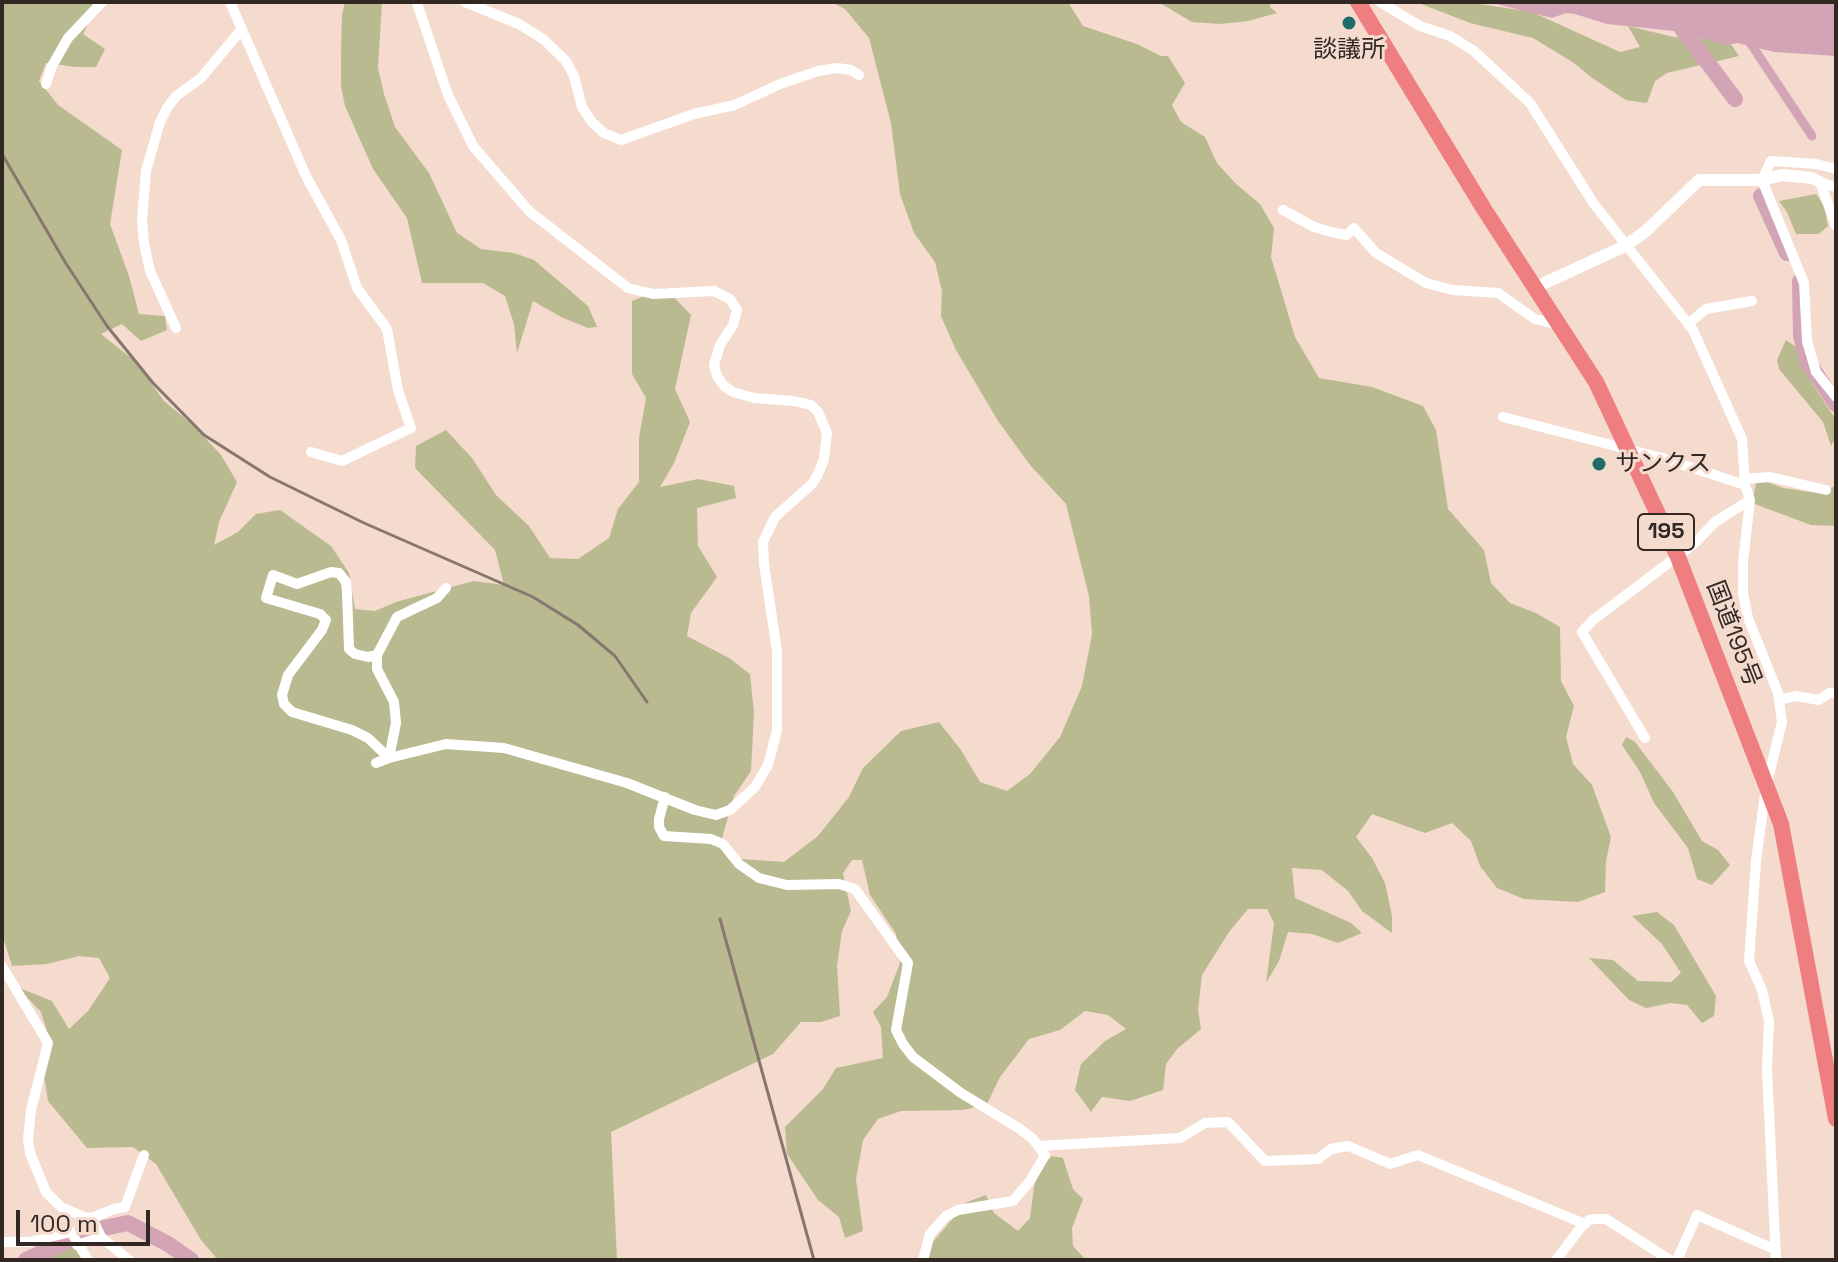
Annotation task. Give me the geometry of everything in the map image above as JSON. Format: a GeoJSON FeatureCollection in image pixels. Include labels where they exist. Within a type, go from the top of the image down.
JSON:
{"type":"FeatureCollection","features":[{"type":"Feature","properties":{"kind":"highway","name":"国道195号"},"geometry":{"type":"LineString","coordinates":[[1358,2],[1476,196],[1596,382],[1678,557],[1781,824],[1836,1119]]}},
{"type":"Feature","properties":{"kind":"street"},"geometry":{"type":"LineString","coordinates":[[46,84],[68,38],[102,2]]}},
{"type":"Feature","properties":{"kind":"street"},"geometry":{"type":"LineString","coordinates":[[230,2],[306,176],[341,240],[357,288],[387,329],[398,390],[411,428],[342,461],[311,452]]}},
{"type":"Feature","properties":{"kind":"street"},"geometry":{"type":"LineString","coordinates":[[376,763],[446,744],[504,748],[597,774],[695,810],[716,815],[730,810],[755,787],[768,765],[777,730],[778,676],[763,542],[775,517],[812,484],[818,474],[824,459],[827,433],[818,412],[811,405],[754,398],[724,386],[714,365],[737,310],[724,294],[714,291],[653,294],[628,288],[529,211],[473,146],[448,95],[419,2],[408,2]]}},
{"type":"Feature","properties":{"kind":"street"},"geometry":{"type":"LineString","coordinates":[[465,2],[519,24],[543,39],[566,61],[574,76],[582,107],[591,121],[604,133],[621,140],[694,114],[735,105],[818,71],[837,68],[859,75]]}},
{"type":"Feature","properties":{"kind":"street"},"geometry":{"type":"LineString","coordinates":[[1380,2],[1420,26],[1450,36],[1474,51],[1530,103],[1594,204],[1688,324],[1742,439],[1745,482],[1750,500],[1743,593],[1748,618],[1779,700],[1782,722],[1766,787],[1756,861],[1749,961],[1762,990],[1769,1021],[1767,1069],[1776,1255],[1697,1215],[1677,1260]]}},
{"type":"Feature","properties":{"kind":"street"},"geometry":{"type":"LineString","coordinates":[[176,328],[150,271],[144,243],[142,219],[146,171],[167,108],[176,96],[201,78],[241,30]]}},
{"type":"Feature","properties":{"kind":"street"},"geometry":{"type":"LineString","coordinates":[[1836,169],[1771,161],[1762,180],[1804,283],[1807,341],[1816,372],[1836,397]]}},
{"type":"Feature","properties":{"kind":"street"},"geometry":{"type":"LineString","coordinates":[[1536,287],[1625,246],[1699,180],[1762,180],[1782,175],[1812,178],[1836,187]]}},
{"type":"Feature","properties":{"kind":"street"},"geometry":{"type":"LineString","coordinates":[[1820,182],[1836,226]]}},
{"type":"Feature","properties":{"kind":"street"},"geometry":{"type":"LineString","coordinates":[[1283,210],[1314,227],[1331,232],[1347,235],[1354,228],[1376,253],[1426,283],[1453,290],[1498,293],[1535,319],[1561,326]]}},
{"type":"Feature","properties":{"kind":"street"},"geometry":{"type":"LineString","coordinates":[[1688,324],[1706,309],[1752,301]]}},
{"type":"Feature","properties":{"kind":"street"},"geometry":{"type":"LineString","coordinates":[[1503,417],[1628,448],[1745,482],[1770,477],[1826,490]]}},
{"type":"Feature","properties":{"kind":"street"},"geometry":{"type":"LineString","coordinates":[[1645,738],[1582,632],[1593,620],[1678,557],[1715,522],[1750,500]]}},
{"type":"Feature","properties":{"kind":"street"},"geometry":{"type":"LineString","coordinates":[[377,655],[368,657],[349,649],[346,582],[339,573],[331,572],[297,584],[273,575],[266,598],[320,614],[326,620],[288,675],[282,695],[284,704],[292,712],[368,738],[389,758]]}},
{"type":"Feature","properties":{"kind":"street"},"geometry":{"type":"LineString","coordinates":[[389,758],[396,723],[394,702],[377,669],[377,655],[397,617],[437,598],[446,588]]}},
{"type":"Feature","properties":{"kind":"street"},"geometry":{"type":"LineString","coordinates":[[1779,700],[1795,696],[1819,700],[1829,693],[1836,693]]}},
{"type":"Feature","properties":{"kind":"street"},"geometry":{"type":"LineString","coordinates":[[665,797],[659,819],[664,836],[711,839],[723,844],[739,864],[759,878],[787,885],[839,884],[855,889],[908,963],[896,1030],[903,1044],[925,1066],[961,1093],[1020,1129],[1045,1155],[1030,1181],[1013,1201],[958,1210],[946,1216],[930,1234],[923,1260]]}},
{"type":"Feature","properties":{"kind":"street"},"geometry":{"type":"LineString","coordinates":[[2,966],[48,1043],[31,1110],[30,1153],[46,1192],[61,1207],[84,1217],[92,1218],[125,1207],[144,1155]]}},
{"type":"Feature","properties":{"kind":"street"},"geometry":{"type":"LineString","coordinates":[[1038,1146],[1180,1138],[1205,1123],[1228,1122],[1265,1161],[1318,1159],[1331,1149],[1348,1146],[1390,1164],[1418,1155],[1585,1224]]}},
{"type":"Feature","properties":{"kind":"street"},"geometry":{"type":"LineString","coordinates":[[92,1218],[100,1235],[129,1260]]}},
{"type":"Feature","properties":{"kind":"street"},"geometry":{"type":"LineString","coordinates":[[1556,1260],[1589,1220],[1606,1219],[1670,1260]]}},
{"type":"Feature","properties":{"kind":"street"},"geometry":{"type":"LineString","coordinates":[[2,1242],[29,1242],[71,1232],[88,1260]]}},
{"type":"Feature","properties":{"kind":"street"},"geometry":{"type":"LineString","coordinates":[[77,1245],[100,1235]]}},
{"type":"Feature","properties":{"kind":"green space"},"geometry":{"type":"Polygon","coordinates":[[[2,2],[103,2],[96,7],[83,34],[105,49],[96,67],[46,63],[39,81],[58,105],[122,150],[110,224],[139,314],[165,316],[167,330],[141,341],[122,324],[101,334],[135,361],[164,401],[192,424],[221,455],[237,482],[219,522],[214,545],[238,532],[256,514],[280,510],[331,546],[349,573],[355,609],[375,611],[396,602],[474,581],[504,585],[495,550],[415,468],[416,446],[446,430],[472,458],[496,495],[529,526],[550,558],[578,559],[609,538],[618,509],[639,482],[639,438],[646,398],[632,374],[632,301],[665,288],[691,315],[675,389],[690,422],[674,463],[660,487],[698,479],[734,486],[736,498],[697,508],[698,546],[717,577],[691,613],[687,636],[729,658],[750,674],[754,713],[751,771],[734,796],[722,838],[741,859],[784,862],[818,836],[849,797],[863,768],[901,731],[939,722],[980,782],[1007,791],[1030,774],[1060,737],[1082,686],[1092,634],[1089,596],[1066,504],[1030,465],[998,421],[956,350],[941,316],[942,291],[935,262],[914,233],[900,194],[891,123],[869,38],[845,9],[831,2],[1068,2],[1083,26],[1168,56],[1185,83],[1172,105],[1181,122],[1205,137],[1217,163],[1260,204],[1274,228],[1271,257],[1295,337],[1319,378],[1372,387],[1423,406],[1436,430],[1448,509],[1484,550],[1491,583],[1510,603],[1560,627],[1561,681],[1574,706],[1566,737],[1573,764],[1592,785],[1611,837],[1605,892],[1578,902],[1524,899],[1497,888],[1480,866],[1471,841],[1452,823],[1425,833],[1372,814],[1356,837],[1385,883],[1392,933],[1362,911],[1348,891],[1322,870],[1292,868],[1295,898],[1351,923],[1362,933],[1338,943],[1312,934],[1288,932],[1279,961],[1266,983],[1274,923],[1267,909],[1248,909],[1229,932],[1202,975],[1198,1010],[1201,1029],[1177,1049],[1166,1064],[1163,1090],[1130,1101],[1102,1097],[1091,1112],[1075,1090],[1081,1064],[1105,1041],[1126,1029],[1108,1015],[1085,1011],[1060,1030],[1029,1039],[1000,1077],[987,1104],[964,1110],[901,1111],[878,1119],[863,1140],[856,1179],[863,1231],[845,1238],[839,1217],[818,1200],[787,1154],[785,1127],[823,1089],[836,1068],[883,1058],[881,1027],[873,1012],[887,997],[900,963],[896,934],[870,895],[862,860],[852,860],[843,873],[851,911],[842,931],[837,966],[840,1016],[821,1022],[801,1022],[773,1054],[611,1132],[617,1260],[218,1260],[201,1240],[156,1164],[133,1147],[87,1148],[48,1101],[43,1070],[50,1041],[41,1012],[17,987],[52,1001],[69,1029],[88,1011],[110,978],[99,958],[79,956],[47,964],[12,966],[2,934],[2,2]]]}},
{"type":"Feature","properties":{"kind":"green space"},"geometry":{"type":"Polygon","coordinates":[[[345,2],[382,2],[378,68],[384,94],[395,127],[429,173],[457,233],[481,249],[514,253],[534,260],[588,306],[597,327],[588,328],[533,301],[517,353],[514,324],[505,296],[483,283],[422,283],[407,218],[373,169],[345,106],[341,86],[341,53],[345,2]]]}},
{"type":"Feature","properties":{"kind":"green space"},"geometry":{"type":"Polygon","coordinates":[[[1158,2],[1271,2],[1270,7],[1277,13],[1220,24],[1192,22],[1158,2]]]}},
{"type":"Feature","properties":{"kind":"green space"},"geometry":{"type":"Polygon","coordinates":[[[1416,2],[1467,2],[1532,12],[1620,52],[1640,47],[1628,26],[1674,37],[1728,40],[1739,56],[1667,73],[1655,81],[1647,103],[1626,100],[1533,38],[1470,23],[1416,2]]]}},
{"type":"Feature","properties":{"kind":"green space"},"geometry":{"type":"Polygon","coordinates":[[[1816,194],[1824,206],[1828,226],[1819,234],[1796,234],[1779,201],[1816,194]]]}},
{"type":"Feature","properties":{"kind":"green space"},"geometry":{"type":"Polygon","coordinates":[[[1786,340],[1798,348],[1806,361],[1812,383],[1836,420],[1836,437],[1831,446],[1823,422],[1779,369],[1777,360],[1786,340]]]}},
{"type":"Feature","properties":{"kind":"green space"},"geometry":{"type":"Polygon","coordinates":[[[1757,478],[1783,488],[1817,493],[1836,486],[1836,526],[1811,525],[1752,503],[1757,478]]]}},
{"type":"Feature","properties":{"kind":"green space"},"geometry":{"type":"Polygon","coordinates":[[[1626,737],[1635,742],[1673,792],[1702,841],[1718,850],[1730,865],[1712,885],[1697,879],[1688,848],[1654,803],[1640,772],[1622,745],[1626,737]]]}},
{"type":"Feature","properties":{"kind":"green space"},"geometry":{"type":"Polygon","coordinates":[[[1657,912],[1674,925],[1716,996],[1714,1016],[1702,1023],[1687,1005],[1671,1003],[1646,1008],[1629,1000],[1589,958],[1613,960],[1638,981],[1671,982],[1681,973],[1662,944],[1632,916],[1657,912]]]}},
{"type":"Feature","properties":{"kind":"green space"},"geometry":{"type":"Polygon","coordinates":[[[1052,1156],[1063,1158],[1073,1189],[1083,1199],[1072,1228],[1073,1246],[1086,1260],[926,1260],[931,1244],[967,1202],[986,1195],[994,1213],[1018,1231],[1030,1218],[1036,1172],[1052,1156]]]}},
{"type":"Feature","properties":{"kind":"green space"},"geometry":{"type":"Polygon","coordinates":[[[70,1242],[89,1260],[45,1260],[70,1242]]]}},
{"type":"Feature","properties":{"kind":"shaded area"},"geometry":{"type":"Polygon","coordinates":[[[1488,2],[1836,2],[1836,56],[1774,52],[1738,43],[1726,45],[1674,31],[1607,24],[1575,14],[1566,13],[1552,18],[1488,2]]]}},
{"type":"Feature","properties":{"kind":"waterway"},"geometry":{"type":"LineString","coordinates":[[1662,2],[1735,99]]}},
{"type":"Feature","properties":{"kind":"waterway"},"geometry":{"type":"LineString","coordinates":[[1747,38],[1812,136]]}},
{"type":"Feature","properties":{"kind":"waterway"},"geometry":{"type":"LineString","coordinates":[[1761,196],[1787,253]]}},
{"type":"Feature","properties":{"kind":"waterway"},"geometry":{"type":"LineString","coordinates":[[1800,281],[1801,336],[1808,362],[1836,404]]}},
{"type":"Feature","properties":{"kind":"waterway"},"geometry":{"type":"LineString","coordinates":[[26,1260],[90,1231],[128,1223],[191,1260]]}},
{"type":"Feature","properties":{"kind":"railway"},"geometry":{"type":"LineString","coordinates":[[2,154],[65,262],[107,326],[153,383],[204,435],[270,477],[364,523],[533,597],[578,625],[615,656],[647,702]]}},
{"type":"Feature","properties":{"kind":"railway"},"geometry":{"type":"LineString","coordinates":[[720,919],[814,1260]]}},
{"type":"Feature","properties":{"kind":"place","name":"談議所"},"geometry":{"type":"Point","coordinates":[1349,23]}},
{"type":"Feature","properties":{"kind":"place","name":"サンクス"},"geometry":{"type":"Point","coordinates":[1599,464]}}]}
